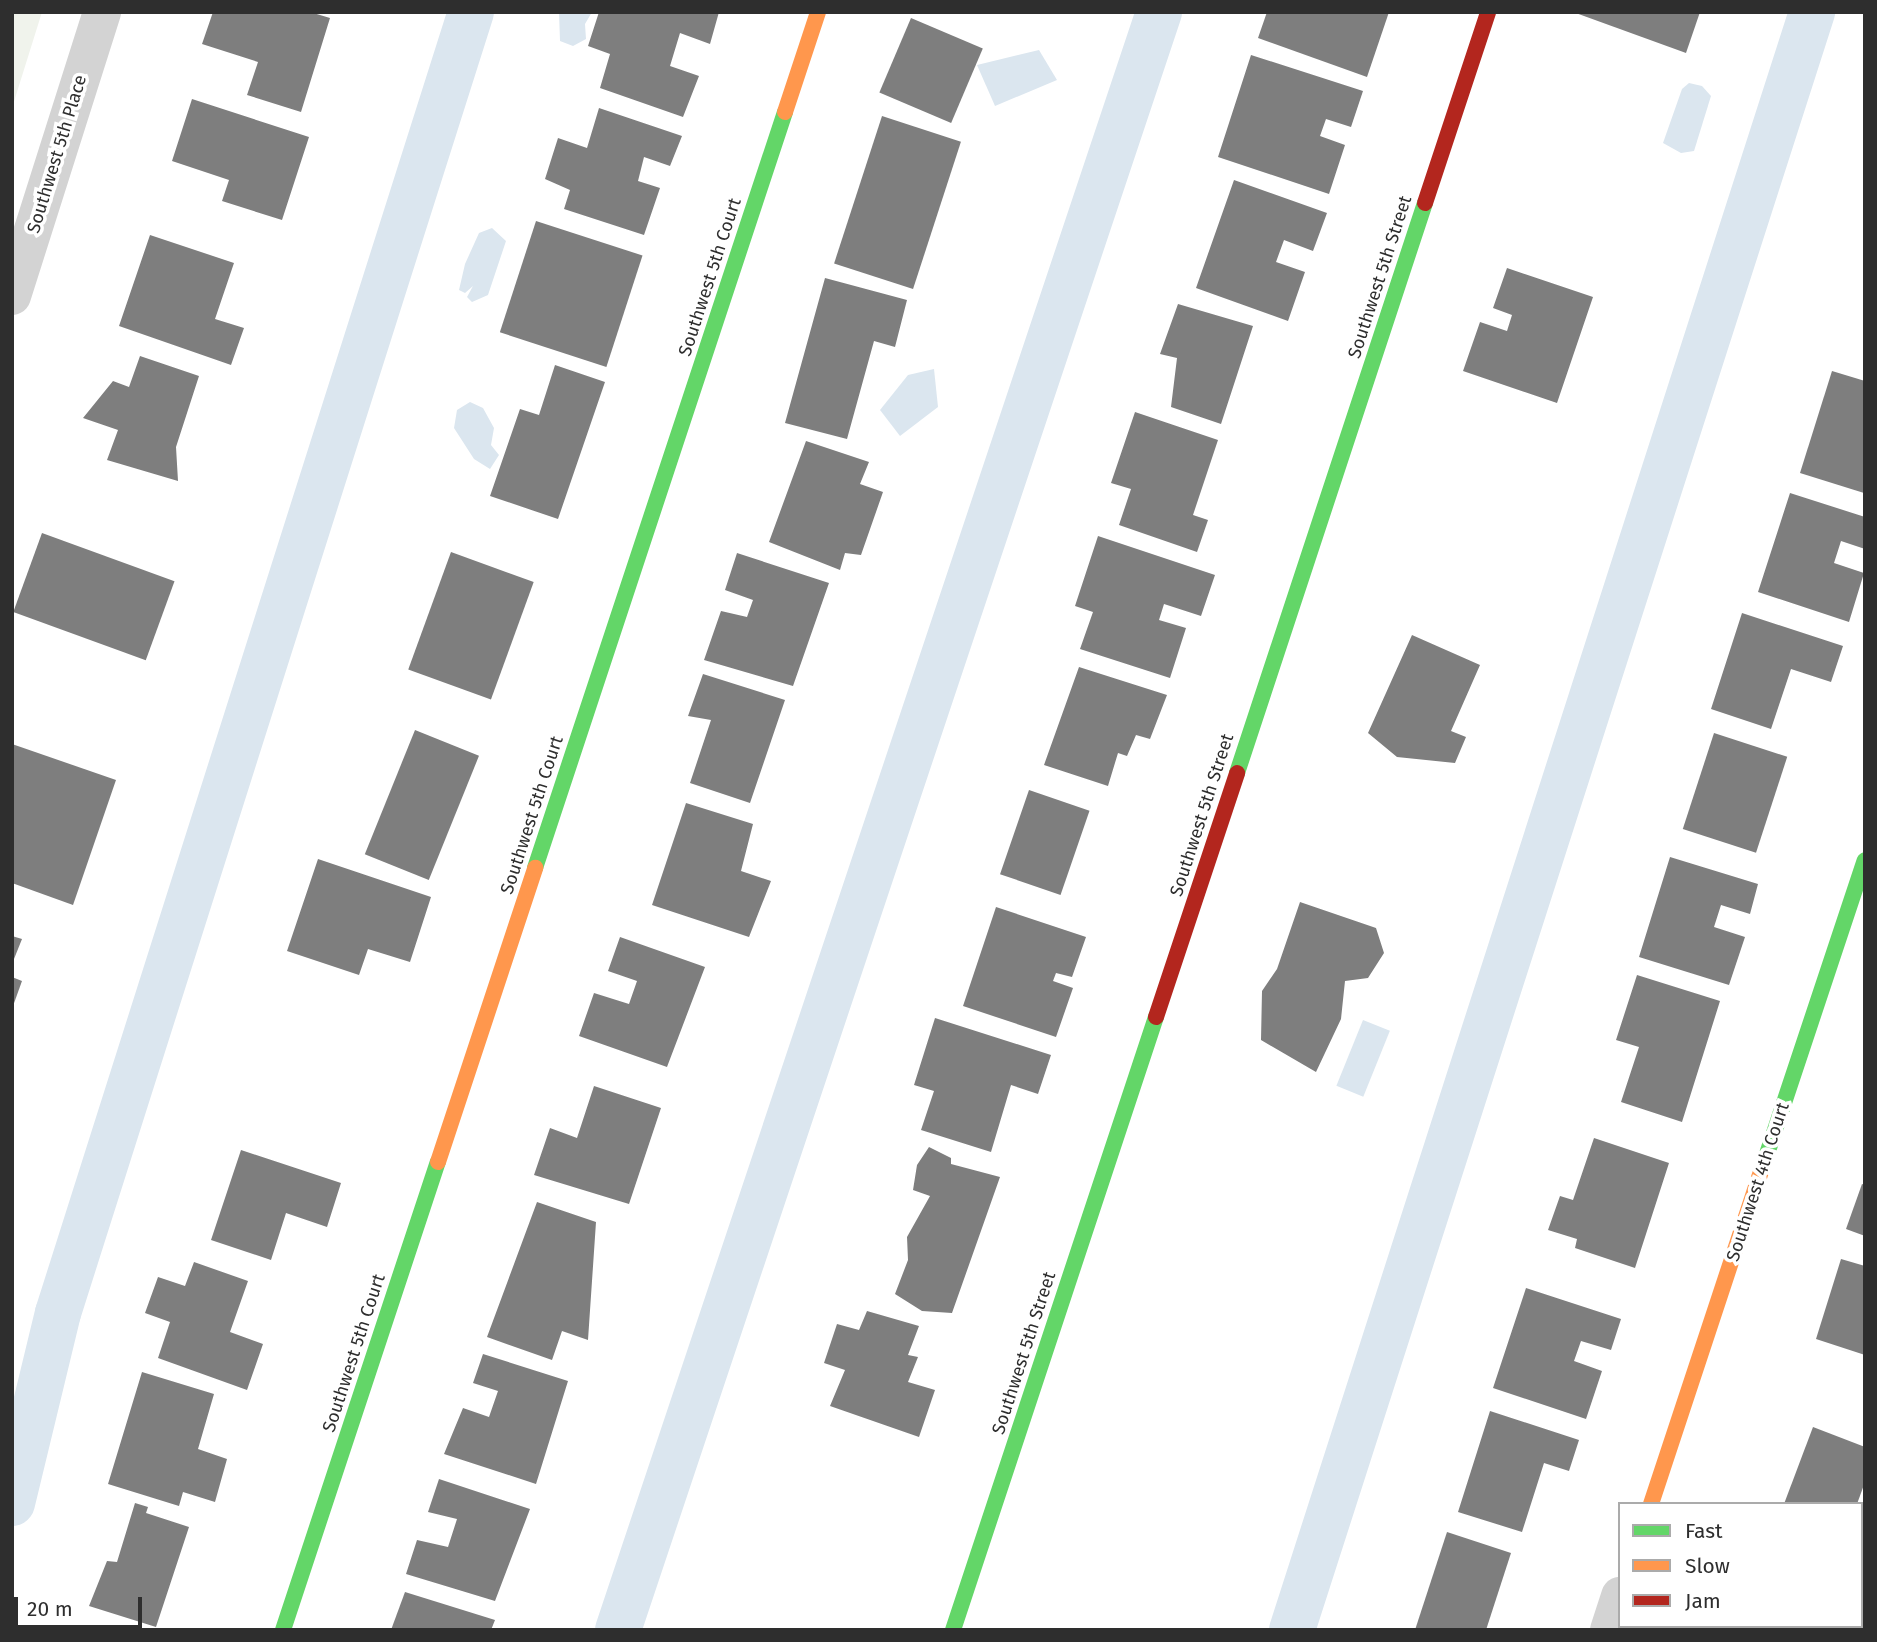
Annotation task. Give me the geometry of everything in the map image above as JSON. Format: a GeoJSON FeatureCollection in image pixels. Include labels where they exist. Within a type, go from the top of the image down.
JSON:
{"type":"FeatureCollection","features":[{"type":"Feature","properties":{"kind":"street","name":"Southwest 5th Place"},"geometry":{"type":"LineString","coordinates":[[12,296],[102,12]]}},
{"type":"Feature","properties":{"kind":"street","name":"Southwest 5th Court"},"geometry":{"type":"LineString","coordinates":[[283,1630],[818,12]]}},
{"type":"Feature","properties":{"kind":"street","name":"Southwest 5th Street"},"geometry":{"type":"LineString","coordinates":[[953,1630],[1488,12]]}},
{"type":"Feature","properties":{"kind":"street","name":"Southwest 4th Court"},"geometry":{"type":"LineString","coordinates":[[1652,1502],[1865,860]]}},
{"type":"Feature","properties":{"kind":"street"},"geometry":{"type":"LineString","coordinates":[[1609,1630],[1618,1602]]}},
{"type":"Feature","properties":{"kind":"shaded area"},"geometry":{"type":"Polygon","coordinates":[[[12,12],[42,12],[12,108],[12,12]]]}},
{"type":"Feature","properties":{"kind":"shaded area"},"geometry":{"type":"Polygon","coordinates":[[[559,12],[592,12],[585,24],[586,39],[573,46],[560,41],[559,12]]]}},
{"type":"Feature","properties":{"kind":"shaded area"},"geometry":{"type":"Polygon","coordinates":[[[1039,50],[1057,80],[995,106],[977,65],[1039,50]]]}},
{"type":"Feature","properties":{"kind":"shaded area"},"geometry":{"type":"Polygon","coordinates":[[[1689,83],[1702,86],[1711,96],[1694,151],[1681,153],[1663,143],[1682,89],[1689,83]]]}},
{"type":"Feature","properties":{"kind":"shaded area"},"geometry":{"type":"Polygon","coordinates":[[[492,228],[506,241],[488,295],[472,302],[467,297],[473,286],[465,293],[459,290],[465,264],[479,233],[492,228]]]}},
{"type":"Feature","properties":{"kind":"shaded area"},"geometry":{"type":"Polygon","coordinates":[[[934,369],[938,407],[900,436],[880,410],[908,375],[934,369]]]}},
{"type":"Feature","properties":{"kind":"shaded area"},"geometry":{"type":"Polygon","coordinates":[[[470,402],[483,408],[494,428],[491,445],[499,455],[490,469],[474,459],[454,428],[457,410],[470,402]]]}},
{"type":"Feature","properties":{"kind":"shaded area"},"geometry":{"type":"Polygon","coordinates":[[[1363,1020],[1390,1031],[1363,1097],[1336,1086],[1363,1020]]]}},
{"type":"Feature","properties":{"kind":"building"},"geometry":{"type":"Polygon","coordinates":[[[213,12],[310,12],[330,18],[301,112],[247,95],[258,62],[202,44],[213,12]]]}},
{"type":"Feature","properties":{"kind":"building"},"geometry":{"type":"Polygon","coordinates":[[[599,12],[719,12],[710,44],[680,33],[670,66],[699,76],[683,117],[600,88],[610,54],[588,46],[599,12]]]}},
{"type":"Feature","properties":{"kind":"building"},"geometry":{"type":"Polygon","coordinates":[[[1267,12],[1389,12],[1367,77],[1258,38],[1267,12]]]}},
{"type":"Feature","properties":{"kind":"building"},"geometry":{"type":"Polygon","coordinates":[[[1573,12],[1700,12],[1686,53],[1573,12]]]}},
{"type":"Feature","properties":{"kind":"building"},"geometry":{"type":"Polygon","coordinates":[[[911,18],[983,48],[951,123],[879,93],[911,18]]]}},
{"type":"Feature","properties":{"kind":"building"},"geometry":{"type":"Polygon","coordinates":[[[1251,55],[1363,91],[1351,127],[1326,119],[1320,136],[1345,145],[1329,194],[1218,157],[1251,55]]]}},
{"type":"Feature","properties":{"kind":"building"},"geometry":{"type":"Polygon","coordinates":[[[192,99],[309,137],[282,220],[222,201],[229,180],[172,161],[192,99]]]}},
{"type":"Feature","properties":{"kind":"building"},"geometry":{"type":"Polygon","coordinates":[[[599,108],[682,136],[670,166],[644,157],[638,181],[660,188],[644,235],[564,209],[570,190],[545,179],[558,138],[587,148],[599,108]]]}},
{"type":"Feature","properties":{"kind":"building"},"geometry":{"type":"Polygon","coordinates":[[[882,116],[961,142],[913,289],[834,263],[882,116]]]}},
{"type":"Feature","properties":{"kind":"building"},"geometry":{"type":"Polygon","coordinates":[[[1234,180],[1327,213],[1313,251],[1284,240],[1276,262],[1305,272],[1288,321],[1196,288],[1234,180]]]}},
{"type":"Feature","properties":{"kind":"building"},"geometry":{"type":"Polygon","coordinates":[[[536,221],[643,256],[606,367],[500,332],[536,221]]]}},
{"type":"Feature","properties":{"kind":"building"},"geometry":{"type":"Polygon","coordinates":[[[150,235],[234,263],[215,319],[244,328],[231,365],[119,326],[150,235]]]}},
{"type":"Feature","properties":{"kind":"building"},"geometry":{"type":"Polygon","coordinates":[[[1507,268],[1593,297],[1557,403],[1463,371],[1480,322],[1507,331],[1512,315],[1493,308],[1507,268]]]}},
{"type":"Feature","properties":{"kind":"building"},"geometry":{"type":"Polygon","coordinates":[[[825,278],[907,300],[895,347],[874,341],[847,439],[785,423],[825,278]]]}},
{"type":"Feature","properties":{"kind":"building"},"geometry":{"type":"Polygon","coordinates":[[[1178,304],[1253,326],[1221,424],[1171,407],[1177,358],[1160,354],[1178,304]]]}},
{"type":"Feature","properties":{"kind":"building"},"geometry":{"type":"Polygon","coordinates":[[[140,356],[199,376],[176,447],[178,481],[107,460],[118,430],[83,418],[113,381],[129,387],[140,356]]]}},
{"type":"Feature","properties":{"kind":"building"},"geometry":{"type":"Polygon","coordinates":[[[555,365],[605,382],[558,519],[490,496],[520,409],[539,415],[555,365]]]}},
{"type":"Feature","properties":{"kind":"building"},"geometry":{"type":"Polygon","coordinates":[[[1832,371],[1865,381],[1864,493],[1800,473],[1832,371]]]}},
{"type":"Feature","properties":{"kind":"building"},"geometry":{"type":"Polygon","coordinates":[[[1135,412],[1218,440],[1193,515],[1208,520],[1197,552],[1119,525],[1131,489],[1111,483],[1135,412]]]}},
{"type":"Feature","properties":{"kind":"building"},"geometry":{"type":"Polygon","coordinates":[[[806,441],[869,462],[860,484],[883,492],[861,555],[845,553],[840,570],[769,542],[806,441]]]}},
{"type":"Feature","properties":{"kind":"building"},"geometry":{"type":"Polygon","coordinates":[[[1790,493],[1865,517],[1865,549],[1841,541],[1834,563],[1864,573],[1849,622],[1758,592],[1790,493]]]}},
{"type":"Feature","properties":{"kind":"building"},"geometry":{"type":"Polygon","coordinates":[[[42,533],[174,581],[146,660],[13,612],[42,533]]]}},
{"type":"Feature","properties":{"kind":"building"},"geometry":{"type":"Polygon","coordinates":[[[1098,536],[1215,575],[1201,616],[1164,604],[1159,620],[1186,628],[1170,678],[1080,649],[1093,612],[1075,606],[1098,536]]]}},
{"type":"Feature","properties":{"kind":"building"},"geometry":{"type":"Polygon","coordinates":[[[451,552],[534,582],[491,700],[408,669],[451,552]]]}},
{"type":"Feature","properties":{"kind":"building"},"geometry":{"type":"Polygon","coordinates":[[[737,553],[829,583],[793,686],[704,660],[721,611],[747,617],[753,600],[725,590],[737,553]]]}},
{"type":"Feature","properties":{"kind":"building"},"geometry":{"type":"Polygon","coordinates":[[[1742,613],[1843,646],[1831,682],[1791,669],[1771,729],[1711,709],[1742,613]]]}},
{"type":"Feature","properties":{"kind":"building"},"geometry":{"type":"Polygon","coordinates":[[[1412,635],[1480,665],[1451,731],[1466,737],[1455,763],[1397,757],[1368,733],[1412,635]]]}},
{"type":"Feature","properties":{"kind":"building"},"geometry":{"type":"Polygon","coordinates":[[[1079,667],[1167,695],[1150,739],[1136,735],[1127,756],[1118,753],[1108,786],[1044,765],[1079,667]]]}},
{"type":"Feature","properties":{"kind":"building"},"geometry":{"type":"Polygon","coordinates":[[[703,674],[785,700],[750,803],[690,783],[711,720],[688,716],[703,674]]]}},
{"type":"Feature","properties":{"kind":"building"},"geometry":{"type":"Polygon","coordinates":[[[415,730],[479,756],[429,880],[365,854],[415,730]]]}},
{"type":"Feature","properties":{"kind":"building"},"geometry":{"type":"Polygon","coordinates":[[[1714,733],[1787,757],[1756,853],[1683,829],[1714,733]]]}},
{"type":"Feature","properties":{"kind":"building"},"geometry":{"type":"Polygon","coordinates":[[[12,744],[116,780],[73,905],[12,883],[12,744]]]}},
{"type":"Feature","properties":{"kind":"building"},"geometry":{"type":"Polygon","coordinates":[[[1029,790],[1090,811],[1061,895],[1000,874],[1029,790]]]}},
{"type":"Feature","properties":{"kind":"building"},"geometry":{"type":"Polygon","coordinates":[[[686,803],[753,824],[741,871],[771,881],[749,937],[652,905],[686,803]]]}},
{"type":"Feature","properties":{"kind":"building"},"geometry":{"type":"Polygon","coordinates":[[[1670,857],[1758,884],[1750,914],[1721,905],[1714,927],[1745,937],[1729,985],[1639,957],[1670,857]]]}},
{"type":"Feature","properties":{"kind":"building"},"geometry":{"type":"Polygon","coordinates":[[[318,859],[431,897],[410,962],[368,949],[359,975],[287,951],[318,859]]]}},
{"type":"Feature","properties":{"kind":"building"},"geometry":{"type":"Polygon","coordinates":[[[1300,902],[1376,928],[1384,953],[1368,978],[1345,981],[1341,1019],[1316,1072],[1261,1040],[1262,991],[1277,969],[1300,902]]]}},
{"type":"Feature","properties":{"kind":"building"},"geometry":{"type":"Polygon","coordinates":[[[996,907],[1086,937],[1072,977],[1056,973],[1053,981],[1073,988],[1056,1037],[963,1006],[996,907]]]}},
{"type":"Feature","properties":{"kind":"building"},"geometry":{"type":"Polygon","coordinates":[[[12,936],[22,939],[12,964],[12,936]]]}},
{"type":"Feature","properties":{"kind":"building"},"geometry":{"type":"Polygon","coordinates":[[[620,937],[705,967],[667,1067],[579,1036],[594,993],[629,1004],[637,981],[608,971],[620,937]]]}},
{"type":"Feature","properties":{"kind":"building"},"geometry":{"type":"Polygon","coordinates":[[[1637,975],[1720,1001],[1682,1122],[1621,1102],[1639,1047],[1616,1040],[1637,975]]]}},
{"type":"Feature","properties":{"kind":"building"},"geometry":{"type":"Polygon","coordinates":[[[12,977],[22,981],[13,1006],[12,1006],[12,977]]]}},
{"type":"Feature","properties":{"kind":"building"},"geometry":{"type":"Polygon","coordinates":[[[935,1018],[1051,1055],[1038,1094],[1011,1085],[991,1152],[921,1130],[934,1091],[914,1085],[935,1018]]]}},
{"type":"Feature","properties":{"kind":"building"},"geometry":{"type":"Polygon","coordinates":[[[594,1086],[661,1108],[629,1204],[534,1175],[550,1128],[577,1138],[594,1086]]]}},
{"type":"Feature","properties":{"kind":"building"},"geometry":{"type":"Polygon","coordinates":[[[1594,1138],[1669,1163],[1635,1268],[1575,1248],[1577,1239],[1548,1230],[1560,1196],[1573,1200],[1594,1138]]]}},
{"type":"Feature","properties":{"kind":"building"},"geometry":{"type":"Polygon","coordinates":[[[929,1147],[951,1158],[951,1164],[1000,1177],[952,1313],[922,1311],[895,1294],[908,1260],[907,1237],[930,1196],[913,1190],[917,1165],[929,1147]]]}},
{"type":"Feature","properties":{"kind":"building"},"geometry":{"type":"Polygon","coordinates":[[[241,1150],[341,1183],[327,1227],[286,1213],[271,1260],[211,1240],[241,1150]]]}},
{"type":"Feature","properties":{"kind":"building"},"geometry":{"type":"Polygon","coordinates":[[[1862,1184],[1865,1185],[1865,1236],[1846,1229],[1862,1184]]]}},
{"type":"Feature","properties":{"kind":"building"},"geometry":{"type":"Polygon","coordinates":[[[537,1202],[596,1222],[588,1340],[562,1331],[552,1360],[487,1337],[537,1202]]]}},
{"type":"Feature","properties":{"kind":"building"},"geometry":{"type":"Polygon","coordinates":[[[1841,1259],[1865,1266],[1865,1355],[1816,1339],[1841,1259]]]}},
{"type":"Feature","properties":{"kind":"building"},"geometry":{"type":"Polygon","coordinates":[[[194,1262],[248,1281],[230,1332],[263,1344],[247,1390],[158,1358],[170,1322],[145,1313],[158,1277],[185,1286],[194,1262]]]}},
{"type":"Feature","properties":{"kind":"building"},"geometry":{"type":"Polygon","coordinates":[[[1526,1288],[1621,1319],[1611,1350],[1581,1341],[1574,1361],[1602,1371],[1586,1419],[1493,1388],[1526,1288]]]}},
{"type":"Feature","properties":{"kind":"building"},"geometry":{"type":"Polygon","coordinates":[[[867,1311],[919,1326],[908,1355],[918,1357],[908,1382],[935,1390],[919,1437],[830,1406],[845,1370],[824,1363],[837,1324],[859,1330],[867,1311]]]}},
{"type":"Feature","properties":{"kind":"building"},"geometry":{"type":"Polygon","coordinates":[[[483,1354],[568,1381],[536,1484],[444,1454],[463,1408],[489,1417],[498,1391],[473,1383],[483,1354]]]}},
{"type":"Feature","properties":{"kind":"building"},"geometry":{"type":"Polygon","coordinates":[[[142,1372],[214,1394],[198,1449],[227,1459],[215,1502],[183,1492],[179,1506],[108,1484],[142,1372]]]}},
{"type":"Feature","properties":{"kind":"building"},"geometry":{"type":"Polygon","coordinates":[[[1490,1411],[1579,1440],[1569,1471],[1544,1463],[1522,1532],[1458,1512],[1490,1411]]]}},
{"type":"Feature","properties":{"kind":"building"},"geometry":{"type":"Polygon","coordinates":[[[1813,1427],[1865,1447],[1865,1482],[1858,1502],[1785,1502],[1813,1427]]]}},
{"type":"Feature","properties":{"kind":"building"},"geometry":{"type":"Polygon","coordinates":[[[439,1479],[530,1509],[495,1601],[406,1574],[417,1540],[448,1547],[457,1519],[428,1512],[439,1479]]]}},
{"type":"Feature","properties":{"kind":"building"},"geometry":{"type":"Polygon","coordinates":[[[135,1503],[148,1507],[146,1513],[189,1527],[156,1627],[89,1606],[107,1561],[117,1562],[135,1503]]]}},
{"type":"Feature","properties":{"kind":"building"},"geometry":{"type":"Polygon","coordinates":[[[1447,1532],[1511,1553],[1486,1630],[1415,1630],[1447,1532]]]}},
{"type":"Feature","properties":{"kind":"building"},"geometry":{"type":"Polygon","coordinates":[[[405,1592],[495,1620],[491,1630],[391,1630],[405,1592]]]}},
{"type":"Feature","properties":{"kind":"building"},"geometry":{"type":"Polygon","coordinates":[[[1722,1628],[1768,1628],[1721,1630],[1722,1628]]]}},
{"type":"Feature","properties":{"kind":"waterway"},"geometry":{"type":"LineString","coordinates":[[12,1503],[58,1313],[471,12]]}},
{"type":"Feature","properties":{"kind":"waterway"},"geometry":{"type":"LineString","coordinates":[[618,1630],[1159,12]]}},
{"type":"Feature","properties":{"kind":"waterway"},"geometry":{"type":"LineString","coordinates":[[1292,1630],[1812,12]]}},
{"type":"Feature","properties":{"kind":"traffic: fast"},"geometry":{"type":"LineString","coordinates":[[535,868],[785,112]]}},
{"type":"Feature","properties":{"kind":"traffic: fast"},"geometry":{"type":"LineString","coordinates":[[1237,773],[1425,203]]}},
{"type":"Feature","properties":{"kind":"traffic: fast"},"geometry":{"type":"LineString","coordinates":[[1764,1163],[1865,860]]}},
{"type":"Feature","properties":{"kind":"traffic: fast"},"geometry":{"type":"LineString","coordinates":[[953,1630],[1156,1017]]}},
{"type":"Feature","properties":{"kind":"traffic: fast"},"geometry":{"type":"LineString","coordinates":[[283,1630],[438,1162]]}},
{"type":"Feature","properties":{"kind":"traffic: slow"},"geometry":{"type":"LineString","coordinates":[[785,112],[818,12]]}},
{"type":"Feature","properties":{"kind":"traffic: slow"},"geometry":{"type":"LineString","coordinates":[[438,1162],[535,868]]}},
{"type":"Feature","properties":{"kind":"traffic: slow"},"geometry":{"type":"LineString","coordinates":[[1652,1502],[1764,1163]]}},
{"type":"Feature","properties":{"kind":"traffic: jam"},"geometry":{"type":"LineString","coordinates":[[1425,203],[1488,12]]}},
{"type":"Feature","properties":{"kind":"traffic: jam"},"geometry":{"type":"LineString","coordinates":[[1156,1017],[1237,773]]}}]}
